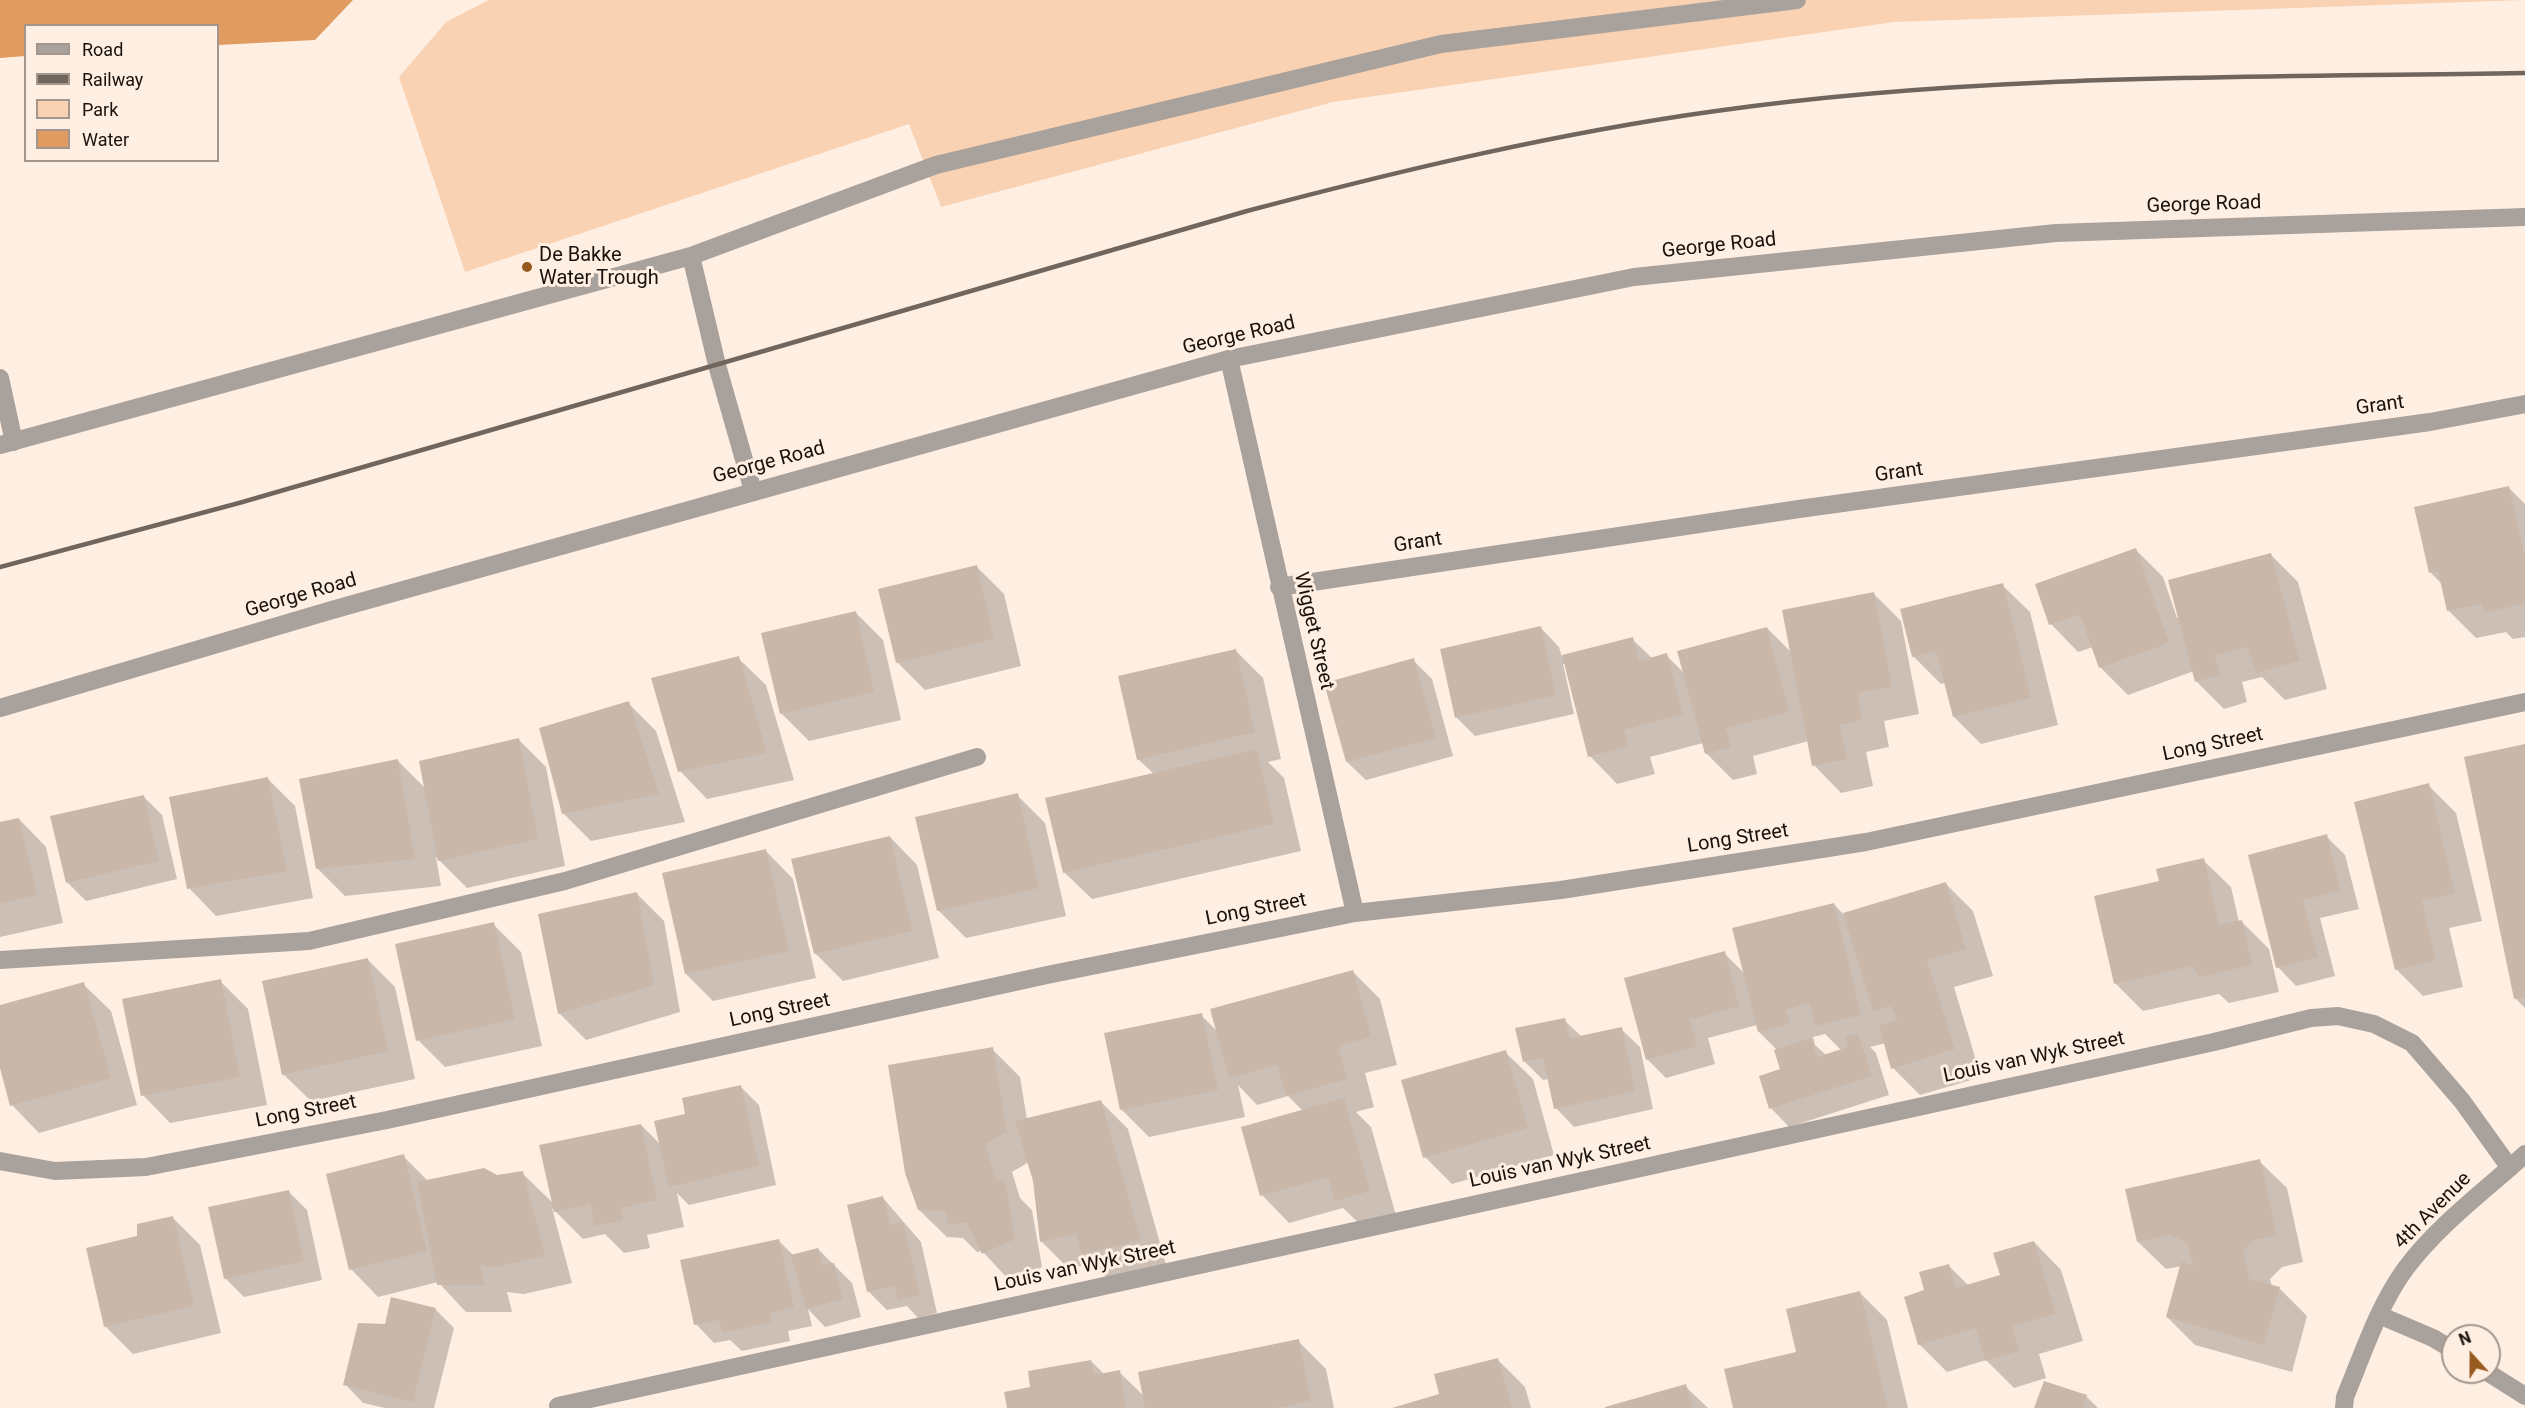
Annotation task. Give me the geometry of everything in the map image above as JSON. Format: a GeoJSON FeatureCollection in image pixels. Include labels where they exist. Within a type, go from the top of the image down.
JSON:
{"type":"FeatureCollection","features":[{"type":"Feature","properties":{"kind":"street"},"geometry":{"type":"LineString","coordinates":[[0,378],[7,443],[691,256],[936,165],[1441,44],[1797,0]]}},
{"type":"Feature","properties":{"kind":"street","name":"George Road"},"geometry":{"type":"LineString","coordinates":[[0,708],[343,607],[1229,359],[1634,277],[2056,233],[2525,217]]}},
{"type":"Feature","properties":{"kind":"street"},"geometry":{"type":"LineString","coordinates":[[691,256],[717,365],[753,491]]}},
{"type":"Feature","properties":{"kind":"street","name":"Wigget Street"},"geometry":{"type":"LineString","coordinates":[[1229,359],[1355,913]]}},
{"type":"Feature","properties":{"kind":"street","name":"Grant"},"geometry":{"type":"LineString","coordinates":[[1280,587],[1798,509],[2430,422],[2525,404]]}},
{"type":"Feature","properties":{"kind":"street","name":"Long Street"},"geometry":{"type":"LineString","coordinates":[[0,1161],[55,1170],[146,1167],[399,1117],[1047,975],[1355,913],[1561,890],[1866,842],[2525,702]]}},
{"type":"Feature","properties":{"kind":"street"},"geometry":{"type":"LineString","coordinates":[[0,960],[309,940],[565,881],[977,757]]}},
{"type":"Feature","properties":{"kind":"street","name":"Louis van Wyk Street"},"geometry":{"type":"LineString","coordinates":[[558,1406],[2214,1042],[2311,1018],[2338,1016],[2374,1024],[2412,1043],[2462,1101],[2510,1167]]}},
{"type":"Feature","properties":{"kind":"street","name":"4th Avenue"},"geometry":{"type":"LineString","coordinates":[[2344,1408],[2345,1397],[2379,1315],[2404,1271],[2423,1247],[2525,1154]]}},
{"type":"Feature","properties":{"kind":"street"},"geometry":{"type":"LineString","coordinates":[[2379,1315],[2441,1343]]}},
{"type":"Feature","properties":{"kind":"street"},"geometry":{"type":"LineString","coordinates":[[2501,1381],[2525,1396]]}},
{"type":"Feature","properties":{"kind":"green space"},"geometry":{"type":"Polygon","coordinates":[[[489,0],[2525,0],[1894,22],[1333,102],[941,207],[909,124],[465,272],[399,77],[446,22],[489,0]]]}},
{"type":"Feature","properties":{"kind":"water"},"geometry":{"type":"Polygon","coordinates":[[[0,0],[353,0],[315,40],[219,45],[219,24],[24,24],[24,56],[0,58],[0,0]]]}},
{"type":"Feature","properties":{"kind":"building"},"geometry":{"type":"Polygon","coordinates":[[[2509,486],[2525,557],[2525,603],[2485,613],[2482,604],[2447,611],[2438,571],[2429,573],[2414,507],[2509,486]]]}},
{"type":"Feature","properties":{"kind":"building"},"geometry":{"type":"Polygon","coordinates":[[[2136,548],[2169,643],[2099,668],[2080,615],[2049,625],[2035,584],[2136,548]]]}},
{"type":"Feature","properties":{"kind":"building"},"geometry":{"type":"Polygon","coordinates":[[[2271,553],[2300,661],[2256,673],[2248,647],[2215,655],[2220,675],[2195,682],[2168,580],[2271,553]]]}},
{"type":"Feature","properties":{"kind":"building"},"geometry":{"type":"Polygon","coordinates":[[[977,565],[994,639],[896,663],[878,589],[977,565]]]}},
{"type":"Feature","properties":{"kind":"building"},"geometry":{"type":"Polygon","coordinates":[[[2003,583],[2031,698],[1953,717],[1936,651],[1912,657],[1900,609],[2003,583]]]}},
{"type":"Feature","properties":{"kind":"building"},"geometry":{"type":"Polygon","coordinates":[[[1874,592],[1892,687],[1858,693],[1862,720],[1840,725],[1847,759],[1812,766],[1782,610],[1874,592]]]}},
{"type":"Feature","properties":{"kind":"building"},"geometry":{"type":"Polygon","coordinates":[[[856,611],[874,692],[780,714],[761,633],[856,611]]]}},
{"type":"Feature","properties":{"kind":"building"},"geometry":{"type":"Polygon","coordinates":[[[1541,626],[1556,695],[1455,718],[1440,649],[1541,626]]]}},
{"type":"Feature","properties":{"kind":"building"},"geometry":{"type":"Polygon","coordinates":[[[1767,627],[1789,712],[1726,728],[1731,747],[1705,754],[1677,651],[1767,627]]]}},
{"type":"Feature","properties":{"kind":"building"},"geometry":{"type":"Polygon","coordinates":[[[1633,637],[1639,661],[1667,653],[1683,714],[1624,730],[1628,746],[1588,757],[1562,655],[1633,637]]]}},
{"type":"Feature","properties":{"kind":"building"},"geometry":{"type":"Polygon","coordinates":[[[1236,649],[1255,732],[1137,760],[1118,676],[1236,649]]]}},
{"type":"Feature","properties":{"kind":"building"},"geometry":{"type":"Polygon","coordinates":[[[739,656],[767,753],[678,772],[651,678],[739,656]]]}},
{"type":"Feature","properties":{"kind":"building"},"geometry":{"type":"Polygon","coordinates":[[[1414,658],[1436,738],[1346,762],[1324,683],[1414,658]]]}},
{"type":"Feature","properties":{"kind":"building"},"geometry":{"type":"Polygon","coordinates":[[[629,701],[659,794],[562,814],[539,728],[629,701]]]}},
{"type":"Feature","properties":{"kind":"building"},"geometry":{"type":"Polygon","coordinates":[[[519,738],[538,839],[438,861],[419,761],[519,738]]]}},
{"type":"Feature","properties":{"kind":"building"},"geometry":{"type":"Polygon","coordinates":[[[2525,744],[2525,997],[2514,999],[2464,757],[2525,744]]]}},
{"type":"Feature","properties":{"kind":"building"},"geometry":{"type":"Polygon","coordinates":[[[1257,749],[1274,824],[1063,873],[1045,798],[1257,749]]]}},
{"type":"Feature","properties":{"kind":"building"},"geometry":{"type":"Polygon","coordinates":[[[398,759],[415,859],[316,869],[299,779],[398,759]]]}},
{"type":"Feature","properties":{"kind":"building"},"geometry":{"type":"Polygon","coordinates":[[[268,777],[287,871],[187,889],[169,797],[268,777]]]}},
{"type":"Feature","properties":{"kind":"building"},"geometry":{"type":"Polygon","coordinates":[[[2429,783],[2455,893],[2422,901],[2436,960],[2395,970],[2354,802],[2429,783]]]}},
{"type":"Feature","properties":{"kind":"building"},"geometry":{"type":"Polygon","coordinates":[[[1018,793],[1039,888],[937,911],[915,817],[1018,793]]]}},
{"type":"Feature","properties":{"kind":"building"},"geometry":{"type":"Polygon","coordinates":[[[144,795],[159,861],[66,883],[50,816],[144,795]]]}},
{"type":"Feature","properties":{"kind":"building"},"geometry":{"type":"Polygon","coordinates":[[[19,818],[37,895],[0,904],[0,822],[19,818]]]}},
{"type":"Feature","properties":{"kind":"building"},"geometry":{"type":"Polygon","coordinates":[[[2327,834],[2341,890],[2303,900],[2318,957],[2276,968],[2248,855],[2327,834]]]}},
{"type":"Feature","properties":{"kind":"building"},"geometry":{"type":"Polygon","coordinates":[[[890,836],[912,931],[814,954],[791,859],[890,836]]]}},
{"type":"Feature","properties":{"kind":"building"},"geometry":{"type":"Polygon","coordinates":[[[766,849],[789,951],[685,974],[662,873],[766,849]]]}},
{"type":"Feature","properties":{"kind":"building"},"geometry":{"type":"Polygon","coordinates":[[[2204,858],[2219,925],[2242,920],[2252,965],[2200,977],[2192,966],[2114,984],[2094,896],[2159,881],[2156,869],[2204,858]]]}},
{"type":"Feature","properties":{"kind":"building"},"geometry":{"type":"Polygon","coordinates":[[[1946,882],[1966,949],[1927,960],[1955,1049],[1891,1069],[1879,1026],[1897,1020],[1892,1006],[1873,1011],[1843,913],[1946,882]]]}},
{"type":"Feature","properties":{"kind":"building"},"geometry":{"type":"Polygon","coordinates":[[[637,892],[654,985],[558,1014],[538,914],[637,892]]]}},
{"type":"Feature","properties":{"kind":"building"},"geometry":{"type":"Polygon","coordinates":[[[1834,903],[1861,1015],[1815,1026],[1810,1003],[1786,1010],[1790,1024],[1758,1032],[1732,928],[1834,903]]]}},
{"type":"Feature","properties":{"kind":"building"},"geometry":{"type":"Polygon","coordinates":[[[494,922],[515,1019],[416,1041],[395,944],[494,922]]]}},
{"type":"Feature","properties":{"kind":"building"},"geometry":{"type":"Polygon","coordinates":[[[1725,951],[1739,1006],[1690,1020],[1697,1046],[1646,1060],[1624,978],[1725,951]]]}},
{"type":"Feature","properties":{"kind":"building"},"geometry":{"type":"Polygon","coordinates":[[[368,958],[388,1051],[282,1075],[262,981],[368,958]]]}},
{"type":"Feature","properties":{"kind":"building"},"geometry":{"type":"Polygon","coordinates":[[[1353,970],[1371,1037],[1338,1046],[1347,1079],[1286,1096],[1277,1065],[1229,1078],[1210,1009],[1353,970]]]}},
{"type":"Feature","properties":{"kind":"building"},"geometry":{"type":"Polygon","coordinates":[[[221,979],[240,1077],[141,1096],[122,999],[221,979]]]}},
{"type":"Feature","properties":{"kind":"building"},"geometry":{"type":"Polygon","coordinates":[[[84,982],[111,1078],[10,1106],[0,1068],[0,1005],[84,982]]]}},
{"type":"Feature","properties":{"kind":"building"},"geometry":{"type":"Polygon","coordinates":[[[1202,1013],[1218,1090],[1120,1110],[1104,1033],[1202,1013]]]}},
{"type":"Feature","properties":{"kind":"building"},"geometry":{"type":"Polygon","coordinates":[[[1565,1018],[1570,1038],[1622,1027],[1635,1091],[1554,1109],[1543,1058],[1523,1062],[1515,1028],[1565,1018]]]}},
{"type":"Feature","properties":{"kind":"building"},"geometry":{"type":"Polygon","coordinates":[[[1858,1033],[1872,1076],[1769,1109],[1759,1076],[1780,1069],[1774,1050],[1811,1038],[1817,1057],[1848,1047],[1845,1037],[1858,1033]]]}},
{"type":"Feature","properties":{"kind":"building"},"geometry":{"type":"Polygon","coordinates":[[[993,1047],[1007,1132],[985,1144],[996,1180],[1005,1181],[1015,1239],[982,1254],[967,1222],[948,1225],[946,1211],[918,1210],[905,1173],[888,1065],[993,1047]]]}},
{"type":"Feature","properties":{"kind":"building"},"geometry":{"type":"Polygon","coordinates":[[[1506,1050],[1528,1128],[1423,1158],[1401,1080],[1506,1050]]]}},
{"type":"Feature","properties":{"kind":"building"},"geometry":{"type":"Polygon","coordinates":[[[741,1085],[759,1166],[669,1187],[654,1121],[685,1114],[682,1098],[741,1085]]]}},
{"type":"Feature","properties":{"kind":"building"},"geometry":{"type":"Polygon","coordinates":[[[1344,1098],[1370,1191],[1335,1201],[1328,1177],[1260,1196],[1241,1127],[1344,1098]]]}},
{"type":"Feature","properties":{"kind":"building"},"geometry":{"type":"Polygon","coordinates":[[[1101,1100],[1141,1240],[1081,1254],[1076,1234],[1040,1242],[1033,1181],[1015,1121],[1101,1100]]]}},
{"type":"Feature","properties":{"kind":"building"},"geometry":{"type":"Polygon","coordinates":[[[641,1124],[657,1200],[621,1208],[623,1220],[595,1226],[590,1204],[554,1212],[539,1145],[641,1124]]]}},
{"type":"Feature","properties":{"kind":"building"},"geometry":{"type":"Polygon","coordinates":[[[404,1154],[427,1251],[349,1270],[326,1174],[404,1154]]]}},
{"type":"Feature","properties":{"kind":"building"},"geometry":{"type":"Polygon","coordinates":[[[2260,1159],[2277,1235],[2254,1240],[2243,1251],[2249,1279],[2280,1287],[2264,1345],[2166,1317],[2181,1262],[2193,1265],[2187,1243],[2171,1235],[2137,1242],[2125,1189],[2260,1159]]]}},
{"type":"Feature","properties":{"kind":"building"},"geometry":{"type":"Polygon","coordinates":[[[484,1168],[497,1175],[523,1171],[545,1256],[496,1267],[480,1266],[485,1285],[437,1285],[417,1182],[484,1168]]]}},
{"type":"Feature","properties":{"kind":"building"},"geometry":{"type":"Polygon","coordinates":[[[289,1190],[304,1261],[224,1279],[208,1207],[289,1190]]]}},
{"type":"Feature","properties":{"kind":"building"},"geometry":{"type":"Polygon","coordinates":[[[883,1196],[890,1225],[903,1222],[920,1295],[898,1300],[895,1286],[867,1292],[847,1205],[883,1196]]]}},
{"type":"Feature","properties":{"kind":"building"},"geometry":{"type":"Polygon","coordinates":[[[173,1216],[194,1306],[104,1327],[86,1248],[137,1236],[137,1224],[173,1216]]]}},
{"type":"Feature","properties":{"kind":"building"},"geometry":{"type":"Polygon","coordinates":[[[779,1239],[794,1307],[770,1313],[772,1322],[722,1333],[719,1320],[694,1325],[680,1260],[779,1239]]]}},
{"type":"Feature","properties":{"kind":"building"},"geometry":{"type":"Polygon","coordinates":[[[2034,1241],[2056,1314],[2012,1326],[2019,1351],[1985,1361],[1976,1328],[1918,1345],[1904,1297],[1924,1290],[1919,1272],[1949,1264],[1956,1288],[2000,1275],[1993,1253],[2034,1241]]]}},
{"type":"Feature","properties":{"kind":"building"},"geometry":{"type":"Polygon","coordinates":[[[818,1248],[823,1265],[834,1263],[843,1299],[806,1309],[791,1255],[818,1248]]]}},
{"type":"Feature","properties":{"kind":"building"},"geometry":{"type":"Polygon","coordinates":[[[1860,1291],[1888,1408],[1733,1408],[1724,1369],[1796,1352],[1786,1309],[1860,1291]]]}},
{"type":"Feature","properties":{"kind":"building"},"geometry":{"type":"Polygon","coordinates":[[[391,1297],[436,1308],[413,1402],[343,1385],[358,1323],[385,1324],[391,1297]]]}},
{"type":"Feature","properties":{"kind":"building"},"geometry":{"type":"Polygon","coordinates":[[[1299,1339],[1311,1401],[1276,1408],[1145,1408],[1138,1372],[1299,1339]]]}},
{"type":"Feature","properties":{"kind":"building"},"geometry":{"type":"Polygon","coordinates":[[[1498,1358],[1512,1408],[1392,1408],[1439,1394],[1434,1374],[1498,1358]]]}},
{"type":"Feature","properties":{"kind":"building"},"geometry":{"type":"Polygon","coordinates":[[[1091,1360],[1094,1375],[1120,1370],[1126,1408],[1007,1408],[1004,1392],[1030,1387],[1028,1371],[1091,1360]]]}},
{"type":"Feature","properties":{"kind":"building"},"geometry":{"type":"Polygon","coordinates":[[[2044,1381],[2087,1395],[2083,1408],[2034,1408],[2044,1381]]]}},
{"type":"Feature","properties":{"kind":"building"},"geometry":{"type":"Polygon","coordinates":[[[1686,1384],[1693,1408],[1605,1408],[1605,1407],[1686,1384]]]}},
{"type":"Feature","properties":{"kind":"railway"},"geometry":{"type":"LineString","coordinates":[[0,567],[239,503],[1247,211],[1363,181],[1539,141],[1716,111],[1917,90],[2221,77],[2525,73]]}},
{"type":"Feature","properties":{"kind":"place","name":"De Bakke Water Trough"},"geometry":{"type":"Point","coordinates":[527,267]}}]}
